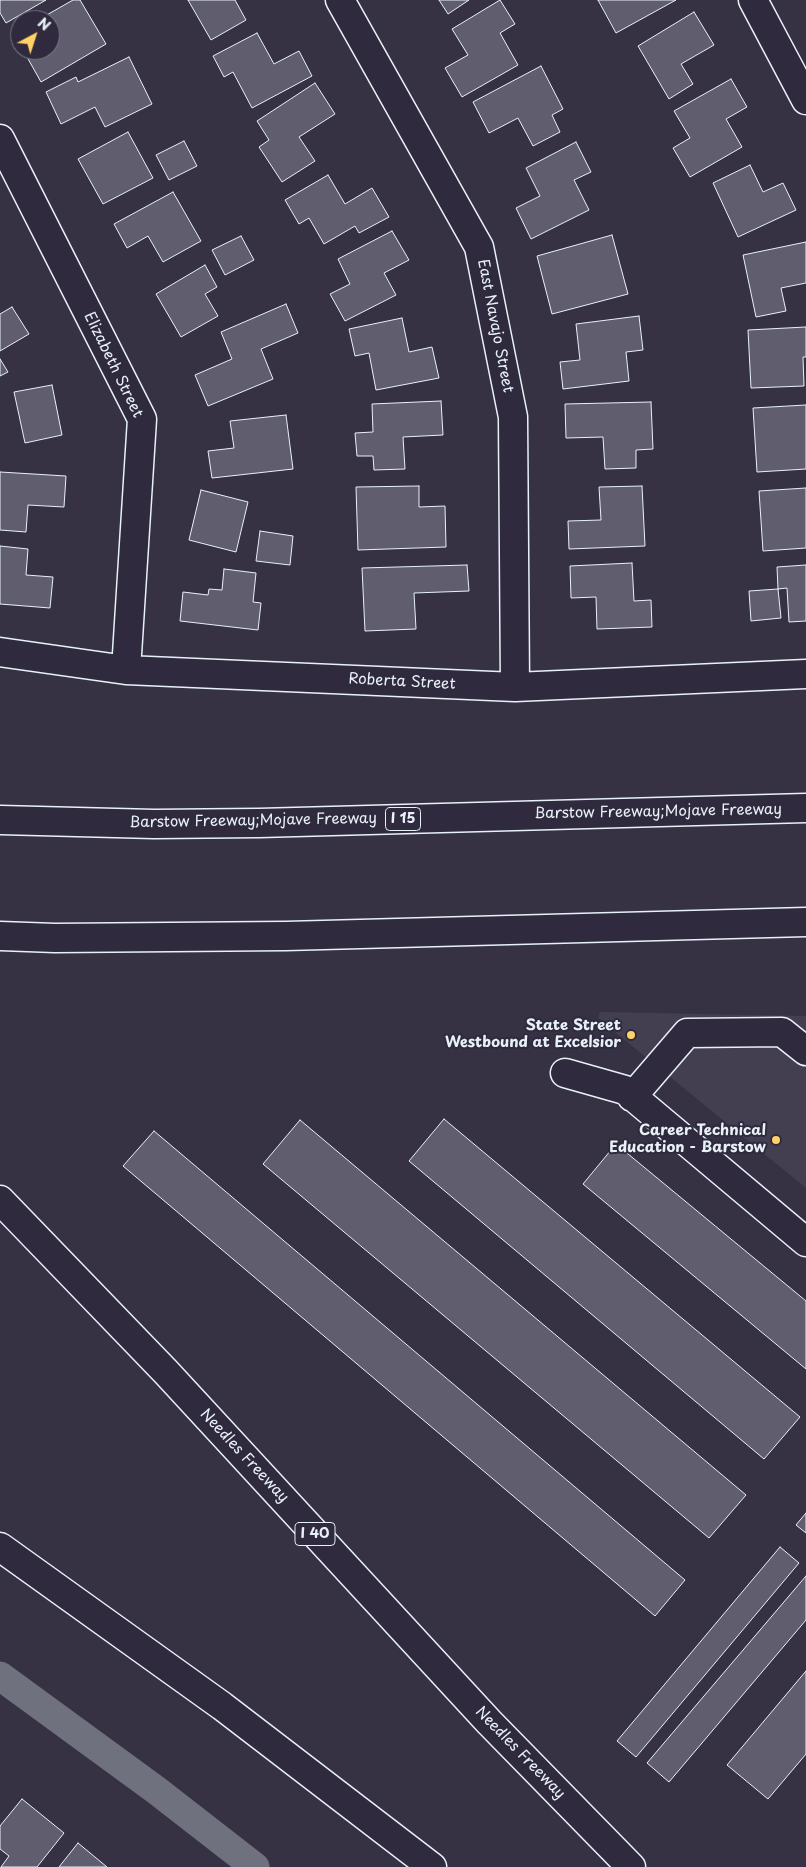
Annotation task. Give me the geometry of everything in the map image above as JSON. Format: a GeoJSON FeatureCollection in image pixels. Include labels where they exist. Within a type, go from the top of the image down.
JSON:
{"type":"FeatureCollection","features":[{"type":"Feature","properties":{"kind":"main road","name":"East Navajo Street"},"geometry":{"type":"LineString","coordinates":[[340,0],[479,247],[513,417],[515,687]]}},
{"type":"Feature","properties":{"kind":"main road"},"geometry":{"type":"LineString","coordinates":[[753,0],[806,100]]}},
{"type":"Feature","properties":{"kind":"main road","name":"Elizabeth Street"},"geometry":{"type":"LineString","coordinates":[[0,139],[142,419],[126,670]]}},
{"type":"Feature","properties":{"kind":"main road","name":"Roberta Street"},"geometry":{"type":"LineString","coordinates":[[0,652],[126,670],[515,687],[806,674]]}},
{"type":"Feature","properties":{"kind":"main road","name":"Barstow Freeway;Mojave Freeway"},"geometry":{"type":"LineString","coordinates":[[0,820],[154,824],[260,823],[806,808]]}},
{"type":"Feature","properties":{"kind":"main road"},"geometry":{"type":"LineString","coordinates":[[0,936],[55,938],[286,936],[806,922]]}},
{"type":"Feature","properties":{"kind":"main road"},"geometry":{"type":"LineString","coordinates":[[632,1097],[687,1033],[782,1032],[806,1051]]}},
{"type":"Feature","properties":{"kind":"main road"},"geometry":{"type":"LineString","coordinates":[[565,1073],[625,1090],[806,1242]]}},
{"type":"Feature","properties":{"kind":"main road","name":"Needles Freeway"},"geometry":{"type":"LineString","coordinates":[[0,1200],[166,1372],[489,1722],[631,1867]]}},
{"type":"Feature","properties":{"kind":"main road"},"geometry":{"type":"LineString","coordinates":[[0,1547],[222,1706],[432,1867]]}},
{"type":"Feature","properties":{"kind":"shaded area","name":"Career Technical Education - Barstow"},"geometry":{"type":"Polygon","coordinates":[[[600,1012],[806,1016],[806,1188],[598,1018],[600,1012]]]}},
{"type":"Feature","properties":{"kind":"building"},"geometry":{"type":"Polygon","coordinates":[[[0,0],[46,0],[29,10],[10,10],[10,21],[6,23],[0,13],[0,0]]]}},
{"type":"Feature","properties":{"kind":"building"},"geometry":{"type":"Polygon","coordinates":[[[73,0],[80,0],[106,44],[41,82],[29,60],[60,60],[60,10],[56,10],[73,0]]]}},
{"type":"Feature","properties":{"kind":"building"},"geometry":{"type":"Polygon","coordinates":[[[188,0],[235,0],[246,20],[211,40],[188,0]]]}},
{"type":"Feature","properties":{"kind":"building"},"geometry":{"type":"Polygon","coordinates":[[[439,0],[469,0],[448,14],[439,0]]]}},
{"type":"Feature","properties":{"kind":"building"},"geometry":{"type":"Polygon","coordinates":[[[500,0],[515,24],[500,33],[518,65],[462,97],[445,68],[468,55],[452,29],[500,0]]]}},
{"type":"Feature","properties":{"kind":"building"},"geometry":{"type":"Polygon","coordinates":[[[598,0],[676,0],[616,33],[598,0]]]}},
{"type":"Feature","properties":{"kind":"building"},"geometry":{"type":"Polygon","coordinates":[[[694,12],[714,45],[681,64],[693,84],[669,99],[638,46],[694,12]]]}},
{"type":"Feature","properties":{"kind":"building"},"geometry":{"type":"Polygon","coordinates":[[[257,33],[274,64],[299,51],[312,76],[252,108],[233,72],[224,77],[213,56],[257,33]]]}},
{"type":"Feature","properties":{"kind":"building"},"geometry":{"type":"Polygon","coordinates":[[[129,57],[152,104],[105,127],[95,107],[61,124],[46,92],[76,77],[78,82],[129,57]]]}},
{"type":"Feature","properties":{"kind":"building"},"geometry":{"type":"Polygon","coordinates":[[[541,66],[563,109],[552,115],[560,132],[533,146],[518,118],[489,133],[473,102],[541,66]]]}},
{"type":"Feature","properties":{"kind":"building"},"geometry":{"type":"Polygon","coordinates":[[[731,79],[747,107],[726,119],[742,147],[690,177],[673,148],[690,138],[674,111],[731,79]]]}},
{"type":"Feature","properties":{"kind":"building"},"geometry":{"type":"Polygon","coordinates":[[[315,83],[335,114],[299,137],[315,161],[282,182],[259,147],[269,140],[257,121],[315,83]]]}},
{"type":"Feature","properties":{"kind":"building"},"geometry":{"type":"Polygon","coordinates":[[[128,132],[153,178],[103,204],[78,159],[128,132]]]}},
{"type":"Feature","properties":{"kind":"building"},"geometry":{"type":"Polygon","coordinates":[[[184,141],[197,166],[169,180],[156,155],[184,141]]]}},
{"type":"Feature","properties":{"kind":"building"},"geometry":{"type":"Polygon","coordinates":[[[576,142],[591,172],[574,180],[589,210],[531,239],[516,208],[540,196],[526,168],[576,142]]]}},
{"type":"Feature","properties":{"kind":"building"},"geometry":{"type":"Polygon","coordinates":[[[750,165],[763,192],[783,183],[796,210],[738,237],[713,183],[750,165]]]}},
{"type":"Feature","properties":{"kind":"building"},"geometry":{"type":"Polygon","coordinates":[[[328,175],[345,204],[372,188],[389,217],[359,233],[355,226],[324,244],[309,218],[299,224],[285,200],[328,175]]]}},
{"type":"Feature","properties":{"kind":"building"},"geometry":{"type":"Polygon","coordinates":[[[173,192],[201,241],[163,262],[148,236],[127,248],[114,224],[173,192]]]}},
{"type":"Feature","properties":{"kind":"building"},"geometry":{"type":"Polygon","coordinates":[[[392,231],[409,260],[384,273],[396,295],[345,321],[330,294],[350,284],[338,259],[392,231]]]}},
{"type":"Feature","properties":{"kind":"building"},"geometry":{"type":"Polygon","coordinates":[[[612,235],[628,294],[552,314],[537,256],[612,235]]]}},
{"type":"Feature","properties":{"kind":"building"},"geometry":{"type":"Polygon","coordinates":[[[241,236],[254,260],[225,275],[212,250],[241,236]]]}},
{"type":"Feature","properties":{"kind":"building"},"geometry":{"type":"Polygon","coordinates":[[[806,242],[806,283],[781,288],[786,311],[756,317],[743,255],[806,242]]]}},
{"type":"Feature","properties":{"kind":"building"},"geometry":{"type":"Polygon","coordinates":[[[205,265],[217,287],[205,294],[218,316],[181,337],[156,294],[205,265]]]}},
{"type":"Feature","properties":{"kind":"building"},"geometry":{"type":"Polygon","coordinates":[[[286,304],[298,333],[261,349],[273,379],[208,406],[195,375],[232,359],[221,332],[286,304]]]}},
{"type":"Feature","properties":{"kind":"building"},"geometry":{"type":"Polygon","coordinates":[[[12,307],[29,334],[0,351],[0,314],[12,307]]]}},
{"type":"Feature","properties":{"kind":"building"},"geometry":{"type":"Polygon","coordinates":[[[639,316],[643,350],[626,352],[629,381],[563,389],[560,362],[580,360],[576,324],[639,316]]]}},
{"type":"Feature","properties":{"kind":"building"},"geometry":{"type":"Polygon","coordinates":[[[402,318],[409,352],[432,347],[439,378],[376,390],[369,353],[355,356],[349,329],[402,318]]]}},
{"type":"Feature","properties":{"kind":"building"},"geometry":{"type":"Polygon","coordinates":[[[806,327],[806,357],[803,357],[804,386],[751,388],[748,330],[806,327]]]}},
{"type":"Feature","properties":{"kind":"building"},"geometry":{"type":"Polygon","coordinates":[[[0,359],[8,372],[0,376],[0,359]]]}},
{"type":"Feature","properties":{"kind":"building"},"geometry":{"type":"Polygon","coordinates":[[[52,385],[62,435],[25,443],[14,392],[52,385]]]}},
{"type":"Feature","properties":{"kind":"building"},"geometry":{"type":"Polygon","coordinates":[[[441,401],[443,435],[403,437],[405,469],[374,470],[373,456],[357,456],[355,433],[373,432],[372,404],[441,401]]]}},
{"type":"Feature","properties":{"kind":"building"},"geometry":{"type":"Polygon","coordinates":[[[651,402],[653,449],[636,450],[636,468],[605,469],[603,437],[566,438],[565,404],[651,402]]]}},
{"type":"Feature","properties":{"kind":"building"},"geometry":{"type":"Polygon","coordinates":[[[806,405],[806,469],[757,472],[753,408],[806,405]]]}},
{"type":"Feature","properties":{"kind":"building"},"geometry":{"type":"Polygon","coordinates":[[[286,415],[293,469],[212,478],[208,451],[234,448],[230,421],[286,415]]]}},
{"type":"Feature","properties":{"kind":"building"},"geometry":{"type":"Polygon","coordinates":[[[0,472],[66,476],[64,507],[28,505],[26,532],[0,530],[0,472]]]}},
{"type":"Feature","properties":{"kind":"building"},"geometry":{"type":"Polygon","coordinates":[[[419,486],[419,507],[445,506],[446,547],[358,550],[356,487],[419,486]]]}},
{"type":"Feature","properties":{"kind":"building"},"geometry":{"type":"Polygon","coordinates":[[[642,486],[645,546],[569,549],[568,521],[601,520],[599,487],[642,486]]]}},
{"type":"Feature","properties":{"kind":"building"},"geometry":{"type":"Polygon","coordinates":[[[806,488],[806,548],[763,551],[759,491],[806,488]]]}},
{"type":"Feature","properties":{"kind":"building"},"geometry":{"type":"Polygon","coordinates":[[[201,490],[248,502],[236,552],[189,540],[201,490]]]}},
{"type":"Feature","properties":{"kind":"building"},"geometry":{"type":"Polygon","coordinates":[[[260,531],[293,536],[290,565],[256,561],[260,531]]]}},
{"type":"Feature","properties":{"kind":"building"},"geometry":{"type":"Polygon","coordinates":[[[0,546],[28,549],[26,575],[53,577],[50,608],[0,604],[0,546]]]}},
{"type":"Feature","properties":{"kind":"building"},"geometry":{"type":"Polygon","coordinates":[[[632,563],[634,601],[651,600],[652,627],[597,629],[596,597],[571,598],[570,566],[632,563]]]}},
{"type":"Feature","properties":{"kind":"building"},"geometry":{"type":"Polygon","coordinates":[[[467,565],[469,591],[414,593],[416,629],[365,631],[362,568],[467,565]]]}},
{"type":"Feature","properties":{"kind":"building"},"geometry":{"type":"Polygon","coordinates":[[[806,565],[806,621],[789,622],[787,588],[778,589],[777,567],[806,565]]]}},
{"type":"Feature","properties":{"kind":"building"},"geometry":{"type":"Polygon","coordinates":[[[224,569],[256,573],[253,602],[261,603],[258,630],[180,621],[183,592],[208,595],[209,589],[222,590],[224,569]]]}},
{"type":"Feature","properties":{"kind":"building"},"geometry":{"type":"Polygon","coordinates":[[[778,589],[781,618],[751,621],[749,591],[778,589]]]}},
{"type":"Feature","properties":{"kind":"building"},"geometry":{"type":"Polygon","coordinates":[[[444,1119],[800,1417],[764,1459],[409,1161],[444,1119]]]}},
{"type":"Feature","properties":{"kind":"building"},"geometry":{"type":"Polygon","coordinates":[[[300,1120],[746,1495],[709,1538],[263,1164],[300,1120]]]}},
{"type":"Feature","properties":{"kind":"building"},"geometry":{"type":"Polygon","coordinates":[[[154,1131],[685,1580],[655,1616],[123,1166],[154,1131]]]}},
{"type":"Feature","properties":{"kind":"building"},"geometry":{"type":"Polygon","coordinates":[[[616,1144],[806,1301],[806,1369],[583,1184],[616,1144]]]}},
{"type":"Feature","properties":{"kind":"building"},"geometry":{"type":"Polygon","coordinates":[[[806,1513],[806,1533],[796,1525],[806,1513]]]}},
{"type":"Feature","properties":{"kind":"building"},"geometry":{"type":"Polygon","coordinates":[[[780,1547],[799,1563],[636,1757],[617,1741],[780,1547]]]}},
{"type":"Feature","properties":{"kind":"building"},"geometry":{"type":"Polygon","coordinates":[[[806,1576],[806,1620],[669,1782],[647,1763],[806,1576]]]}},
{"type":"Feature","properties":{"kind":"building"},"geometry":{"type":"Polygon","coordinates":[[[806,1671],[806,1754],[768,1799],[727,1765],[806,1671]]]}},
{"type":"Feature","properties":{"kind":"building"},"geometry":{"type":"Polygon","coordinates":[[[22,1799],[64,1833],[37,1867],[1,1867],[9,1856],[0,1849],[0,1826],[22,1799]]]}},
{"type":"Feature","properties":{"kind":"building"},"geometry":{"type":"Polygon","coordinates":[[[78,1843],[107,1867],[59,1867],[78,1843]]]}},
{"type":"Feature","properties":{"kind":"waterway"},"geometry":{"type":"LineString","coordinates":[[0,1676],[156,1790],[255,1867]]}},
{"type":"Feature","properties":{"kind":"place","name":"State Street Westbound at Excelsior"},"geometry":{"type":"Point","coordinates":[631,1035]}},
{"type":"Feature","properties":{"kind":"place","name":"Career Technical Education - Barstow"},"geometry":{"type":"Point","coordinates":[776,1140]}}]}
